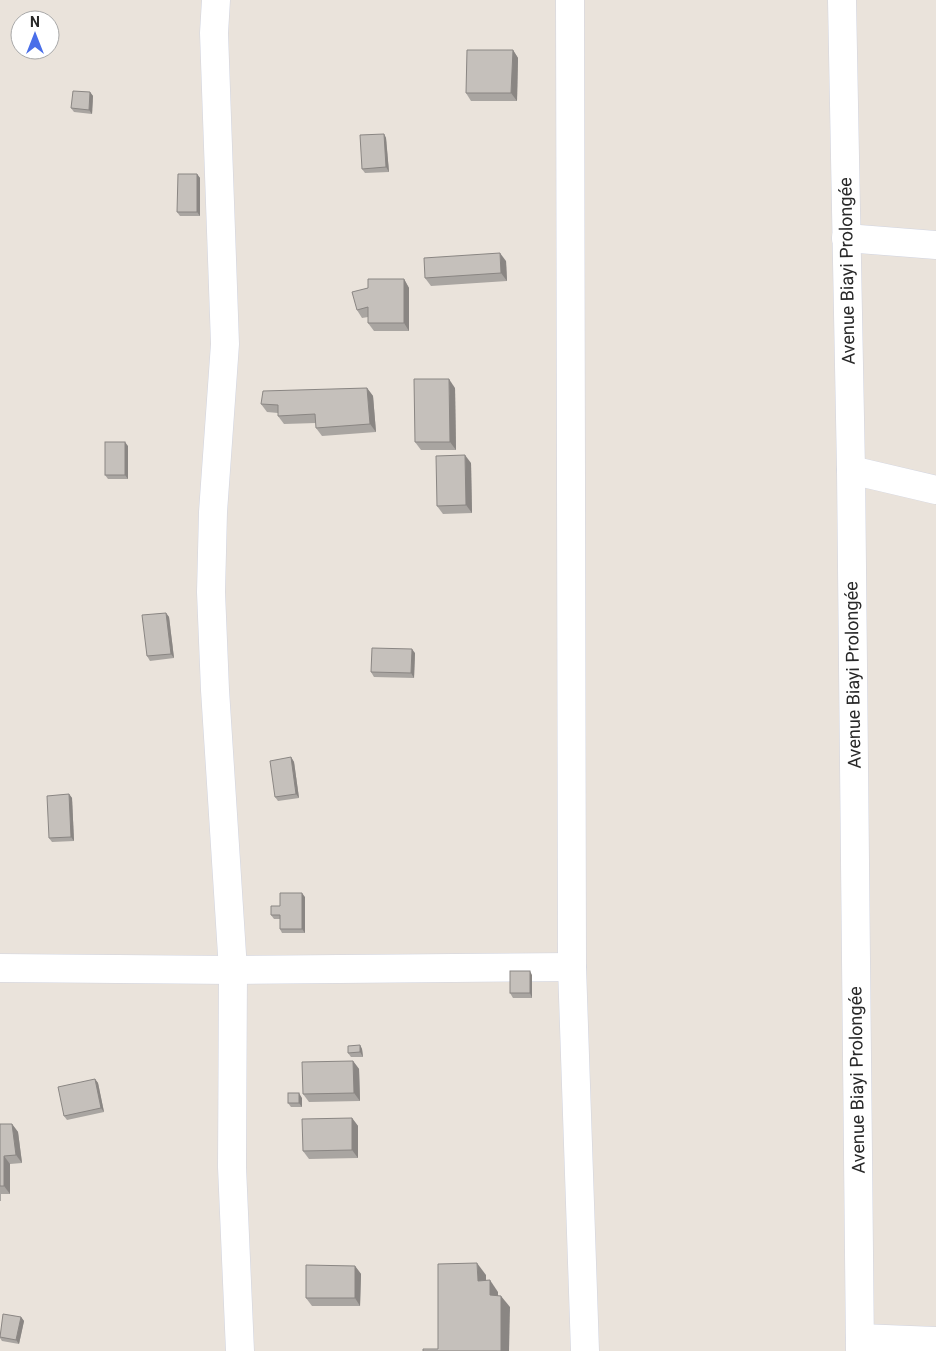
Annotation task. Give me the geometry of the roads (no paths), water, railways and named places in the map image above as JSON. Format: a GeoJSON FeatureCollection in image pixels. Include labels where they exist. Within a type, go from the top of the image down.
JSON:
{"type":"FeatureCollection","features":[{"type":"Feature","properties":{"kind":"street"},"geometry":{"type":"LineString","coordinates":[[216,0],[214,34],[225,344],[213,512],[211,592],[215,690],[233,970],[232,1167],[240,1351]]}},
{"type":"Feature","properties":{"kind":"street"},"geometry":{"type":"LineString","coordinates":[[570,0],[572,967],[584,1351]]}},
{"type":"Feature","properties":{"kind":"street","name":"Avenue Biayi Prolongée"},"geometry":{"type":"LineString","coordinates":[[842,0],[850,470],[860,1345]]}},
{"type":"Feature","properties":{"kind":"street"},"geometry":{"type":"LineString","coordinates":[[846,238],[936,245]]}},
{"type":"Feature","properties":{"kind":"street"},"geometry":{"type":"LineString","coordinates":[[850,470],[936,490]]}},
{"type":"Feature","properties":{"kind":"street"},"geometry":{"type":"LineString","coordinates":[[0,968],[233,970],[572,967]]}},
{"type":"Feature","properties":{"kind":"street"},"geometry":{"type":"LineString","coordinates":[[860,1345],[936,1341]]}}]}
